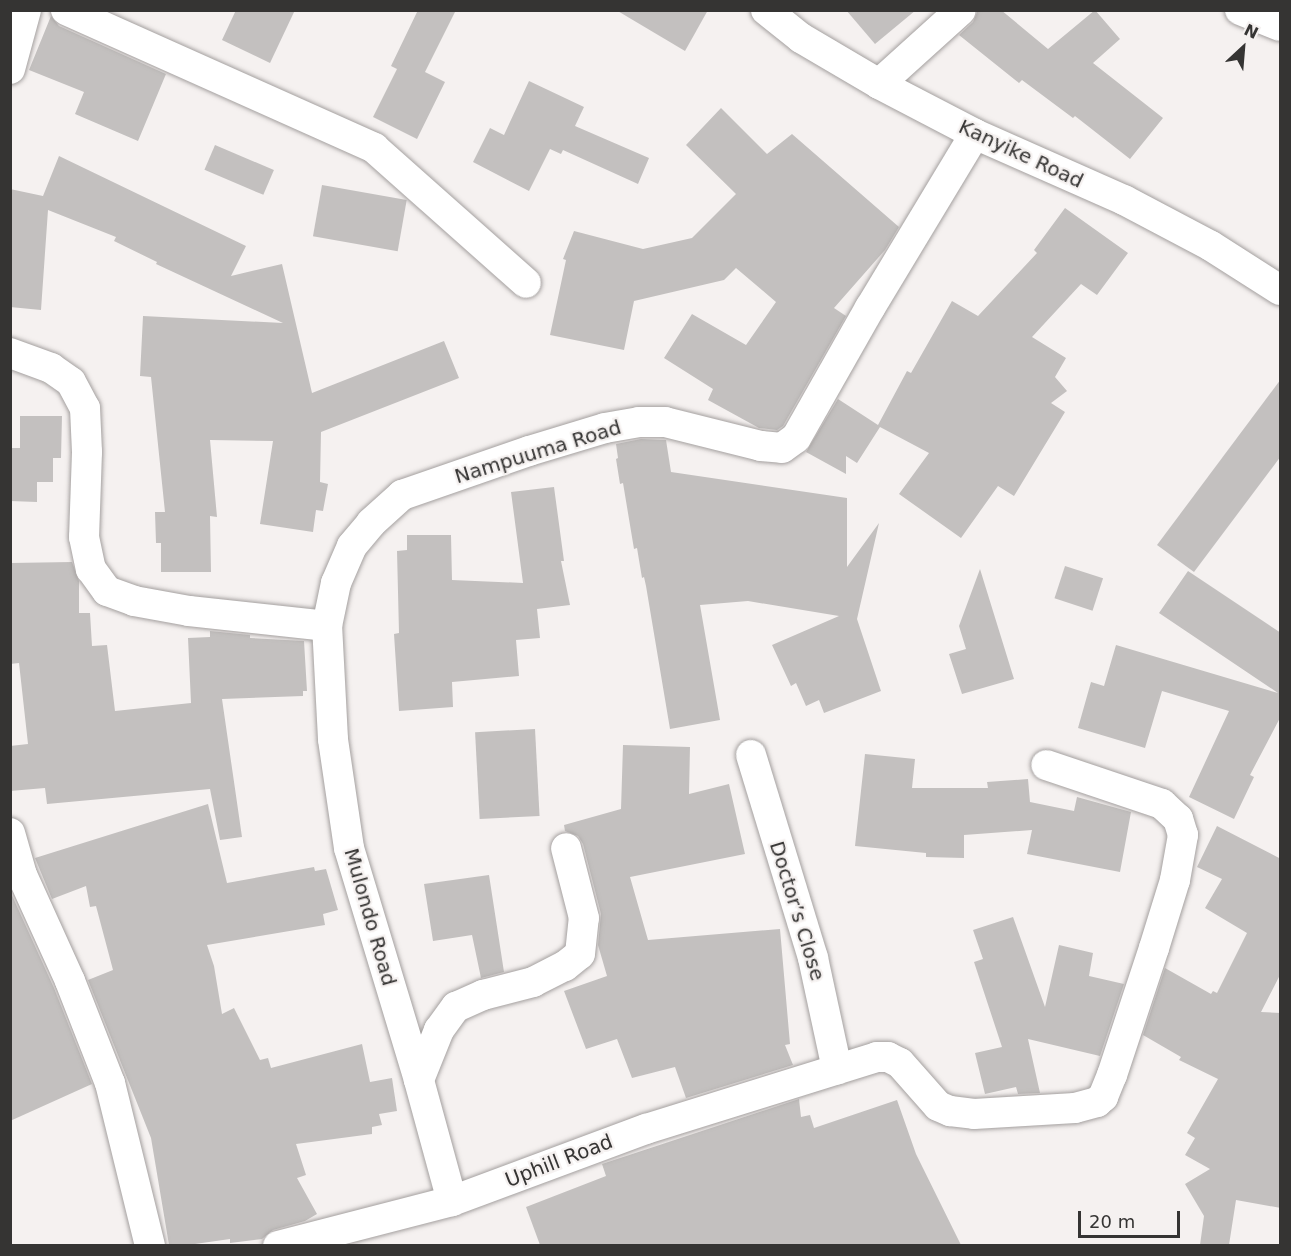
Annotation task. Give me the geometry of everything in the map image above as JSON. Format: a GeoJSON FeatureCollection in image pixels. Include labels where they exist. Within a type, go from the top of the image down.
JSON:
{"type":"FeatureCollection","features":[{"type":"Feature","properties":{"kind":"street"},"geometry":{"type":"LineString","coordinates":[[10,69],[26,10]]}},
{"type":"Feature","properties":{"kind":"street"},"geometry":{"type":"LineString","coordinates":[[66,10],[374,148],[526,284]]}},
{"type":"Feature","properties":{"kind":"street","name":"Kanyike Road"},"geometry":{"type":"LineString","coordinates":[[766,10],[801,38],[879,84],[975,134],[1133,205],[1211,246],[1281,290]]}},
{"type":"Feature","properties":{"kind":"street"},"geometry":{"type":"LineString","coordinates":[[879,84],[961,10]]}},
{"type":"Feature","properties":{"kind":"street"},"geometry":{"type":"LineString","coordinates":[[1240,10],[1281,26]]}},
{"type":"Feature","properties":{"kind":"street","name":"Nampuuma Road"},"geometry":{"type":"LineString","coordinates":[[327,626],[336,583],[352,546],[371,523],[402,495],[529,451],[605,428],[639,422],[664,422],[761,446],[782,448],[796,438],[870,308],[975,134]]}},
{"type":"Feature","properties":{"kind":"street"},"geometry":{"type":"LineString","coordinates":[[10,353],[51,368],[71,382],[85,408],[87,452],[84,537],[91,569],[107,591],[134,601],[189,611],[327,626]]}},
{"type":"Feature","properties":{"kind":"street","name":"Mulondo Road"},"geometry":{"type":"LineString","coordinates":[[327,626],[333,739],[349,848],[419,1080],[452,1201]]}},
{"type":"Feature","properties":{"kind":"street","name":"Doctor’s Close"},"geometry":{"type":"LineString","coordinates":[[751,755],[813,958],[837,1069]]}},
{"type":"Feature","properties":{"kind":"street","name":"Uphill Road"},"geometry":{"type":"LineString","coordinates":[[278,1245],[452,1201],[624,1136],[858,1061],[888,1057],[908,1071],[938,1106],[974,1114],[1089,1106],[1102,1097],[1158,937],[1175,879],[1183,835],[1178,819],[1162,804],[1046,765]]}},
{"type":"Feature","properties":{"kind":"street"},"geometry":{"type":"LineString","coordinates":[[10,833],[22,876],[70,981],[110,1083],[150,1245]]}},
{"type":"Feature","properties":{"kind":"street"},"geometry":{"type":"LineString","coordinates":[[419,1080],[439,1030],[456,1007],[483,995],[532,982],[565,966],[580,954],[584,918],[566,848]]}},
{"type":"Feature","properties":{"kind":"building"},"geometry":{"type":"Polygon","coordinates":[[[236,10],[295,10],[270,63],[222,40],[236,10]]]}},
{"type":"Feature","properties":{"kind":"building"},"geometry":{"type":"Polygon","coordinates":[[[418,10],[456,10],[425,72],[445,82],[417,139],[373,117],[397,69],[391,66],[418,10]]]}},
{"type":"Feature","properties":{"kind":"building"},"geometry":{"type":"Polygon","coordinates":[[[616,10],[708,10],[685,51],[616,10]]]}},
{"type":"Feature","properties":{"kind":"building"},"geometry":{"type":"Polygon","coordinates":[[[846,10],[916,10],[875,44],[846,10]]]}},
{"type":"Feature","properties":{"kind":"building"},"geometry":{"type":"Polygon","coordinates":[[[978,10],[1001,10],[1048,49],[1095,10],[1120,39],[1093,63],[1163,118],[1130,159],[1075,116],[1073,118],[1022,80],[1019,83],[959,35],[973,22],[978,10]]]}},
{"type":"Feature","properties":{"kind":"building"},"geometry":{"type":"Polygon","coordinates":[[[51,16],[59,26],[166,74],[138,141],[75,114],[84,92],[29,70],[51,16]]]}},
{"type":"Feature","properties":{"kind":"building"},"geometry":{"type":"Polygon","coordinates":[[[529,81],[584,107],[575,126],[649,158],[638,184],[563,150],[561,154],[550,149],[529,191],[473,162],[490,128],[504,135],[529,81]]]}},
{"type":"Feature","properties":{"kind":"building"},"geometry":{"type":"Polygon","coordinates":[[[721,108],[767,154],[792,134],[899,227],[885,250],[834,308],[846,316],[783,426],[777,430],[759,428],[708,400],[713,389],[664,358],[692,314],[746,345],[776,302],[736,268],[724,280],[634,301],[624,350],[550,335],[566,260],[563,259],[574,231],[643,249],[692,238],[736,194],[686,145],[721,108]]]}},
{"type":"Feature","properties":{"kind":"building"},"geometry":{"type":"Polygon","coordinates":[[[215,145],[274,170],[263,195],[204,170],[215,145]]]}},
{"type":"Feature","properties":{"kind":"building"},"geometry":{"type":"Polygon","coordinates":[[[59,156],[246,246],[231,276],[282,264],[312,393],[444,341],[459,378],[321,432],[320,482],[328,484],[323,511],[316,510],[313,532],[260,524],[273,441],[210,440],[217,517],[210,516],[211,572],[161,572],[161,543],[156,543],[155,512],[165,512],[151,377],[140,376],[143,316],[283,323],[156,264],[157,262],[114,241],[116,237],[48,210],[41,310],[10,307],[10,189],[43,196],[59,156]]]}},
{"type":"Feature","properties":{"kind":"building"},"geometry":{"type":"Polygon","coordinates":[[[322,185],[407,200],[398,251],[313,236],[322,185]]]}},
{"type":"Feature","properties":{"kind":"building"},"geometry":{"type":"Polygon","coordinates":[[[1065,208],[1128,253],[1097,295],[1081,284],[1032,337],[1066,358],[1055,377],[1067,391],[1051,403],[1065,412],[1014,496],[998,486],[961,538],[899,494],[929,453],[880,427],[857,463],[846,456],[846,474],[806,452],[838,399],[878,425],[907,371],[911,373],[952,301],[978,316],[1037,253],[1034,250],[1065,208]]]}},
{"type":"Feature","properties":{"kind":"building"},"geometry":{"type":"Polygon","coordinates":[[[1281,379],[1281,456],[1194,572],[1157,545],[1281,379]]]}},
{"type":"Feature","properties":{"kind":"building"},"geometry":{"type":"Polygon","coordinates":[[[20,416],[62,416],[61,458],[53,458],[53,482],[37,482],[37,502],[10,501],[10,448],[20,448],[20,416]]]}},
{"type":"Feature","properties":{"kind":"building"},"geometry":{"type":"Polygon","coordinates":[[[641,439],[666,440],[671,472],[847,498],[847,567],[879,523],[857,619],[881,691],[824,713],[819,700],[806,706],[796,683],[791,686],[772,645],[839,616],[748,601],[700,605],[720,720],[670,729],[646,586],[644,577],[642,578],[637,548],[634,549],[623,483],[620,484],[616,459],[618,458],[616,444],[641,439]]]}},
{"type":"Feature","properties":{"kind":"building"},"geometry":{"type":"Polygon","coordinates":[[[554,487],[564,561],[561,561],[570,605],[537,609],[540,638],[516,640],[519,676],[452,682],[453,707],[399,711],[394,634],[399,633],[397,551],[407,550],[407,535],[451,535],[452,580],[523,583],[511,492],[554,487]]]}},
{"type":"Feature","properties":{"kind":"building"},"geometry":{"type":"Polygon","coordinates":[[[72,562],[79,581],[79,613],[90,613],[92,646],[107,645],[115,711],[191,703],[188,638],[210,637],[210,631],[250,635],[250,638],[304,641],[307,691],[303,691],[303,696],[222,699],[242,837],[220,840],[210,789],[47,804],[45,788],[10,791],[10,746],[28,744],[19,663],[10,664],[10,563],[72,562]]]}},
{"type":"Feature","properties":{"kind":"building"},"geometry":{"type":"Polygon","coordinates":[[[1065,566],[1103,578],[1093,611],[1054,598],[1065,566]]]}},
{"type":"Feature","properties":{"kind":"building"},"geometry":{"type":"Polygon","coordinates":[[[980,569],[1014,679],[962,694],[949,654],[966,649],[959,626],[980,569]]]}},
{"type":"Feature","properties":{"kind":"building"},"geometry":{"type":"Polygon","coordinates":[[[1188,571],[1281,633],[1281,716],[1250,775],[1254,777],[1234,819],[1189,797],[1229,711],[1162,691],[1145,748],[1078,728],[1091,682],[1104,686],[1116,645],[1278,693],[1159,613],[1188,571]]]}},
{"type":"Feature","properties":{"kind":"building"},"geometry":{"type":"Polygon","coordinates":[[[535,729],[540,816],[480,819],[475,732],[535,729]]]}},
{"type":"Feature","properties":{"kind":"building"},"geometry":{"type":"Polygon","coordinates":[[[623,745],[690,747],[689,794],[729,784],[745,854],[630,877],[648,940],[780,929],[790,1044],[785,1045],[793,1065],[686,1098],[675,1067],[632,1078],[617,1039],[586,1049],[564,991],[607,976],[598,945],[601,914],[583,844],[578,836],[565,831],[564,825],[621,809],[623,745]]]}},
{"type":"Feature","properties":{"kind":"building"},"geometry":{"type":"Polygon","coordinates":[[[865,754],[915,759],[912,788],[988,788],[987,782],[1028,779],[1030,802],[1074,811],[1077,797],[1131,812],[1120,872],[1027,854],[1032,830],[964,835],[964,858],[926,857],[926,853],[855,846],[865,754]]]}},
{"type":"Feature","properties":{"kind":"building"},"geometry":{"type":"Polygon","coordinates":[[[208,804],[227,883],[314,867],[315,871],[326,869],[338,910],[323,914],[325,925],[207,945],[214,966],[222,1014],[234,1008],[260,1060],[268,1058],[271,1068],[362,1044],[370,1082],[392,1078],[397,1111],[379,1114],[382,1125],[372,1127],[372,1134],[296,1144],[306,1175],[297,1178],[317,1214],[305,1221],[273,1230],[262,1239],[230,1243],[230,1239],[188,1245],[169,1245],[151,1138],[88,980],[113,970],[96,906],[90,907],[86,886],[52,899],[35,858],[208,804]]]}},
{"type":"Feature","properties":{"kind":"building"},"geometry":{"type":"Polygon","coordinates":[[[1217,826],[1281,859],[1281,973],[1261,1012],[1281,1013],[1281,1208],[1236,1200],[1229,1245],[1200,1245],[1204,1216],[1185,1184],[1210,1169],[1185,1155],[1195,1138],[1187,1133],[1218,1079],[1179,1060],[1181,1057],[1143,1035],[1165,968],[1211,994],[1213,991],[1217,993],[1247,933],[1205,908],[1222,879],[1197,867],[1217,826]]]}},
{"type":"Feature","properties":{"kind":"building"},"geometry":{"type":"Polygon","coordinates":[[[489,875],[504,972],[481,978],[472,935],[433,941],[424,884],[489,875]]]}},
{"type":"Feature","properties":{"kind":"building"},"geometry":{"type":"Polygon","coordinates":[[[10,891],[54,988],[92,1084],[10,1121],[10,891]]]}},
{"type":"Feature","properties":{"kind":"building"},"geometry":{"type":"Polygon","coordinates":[[[1013,917],[1045,1007],[1059,945],[1093,953],[1089,976],[1124,984],[1100,1056],[1028,1039],[1040,1093],[1018,1094],[1016,1087],[985,1094],[975,1053],[1002,1047],[974,962],[983,959],[973,930],[1013,917]]]}},
{"type":"Feature","properties":{"kind":"building"},"geometry":{"type":"Polygon","coordinates":[[[799,1099],[801,1117],[810,1115],[814,1128],[897,1100],[916,1154],[961,1245],[540,1245],[526,1207],[606,1176],[602,1164],[799,1099]]]}}]}
